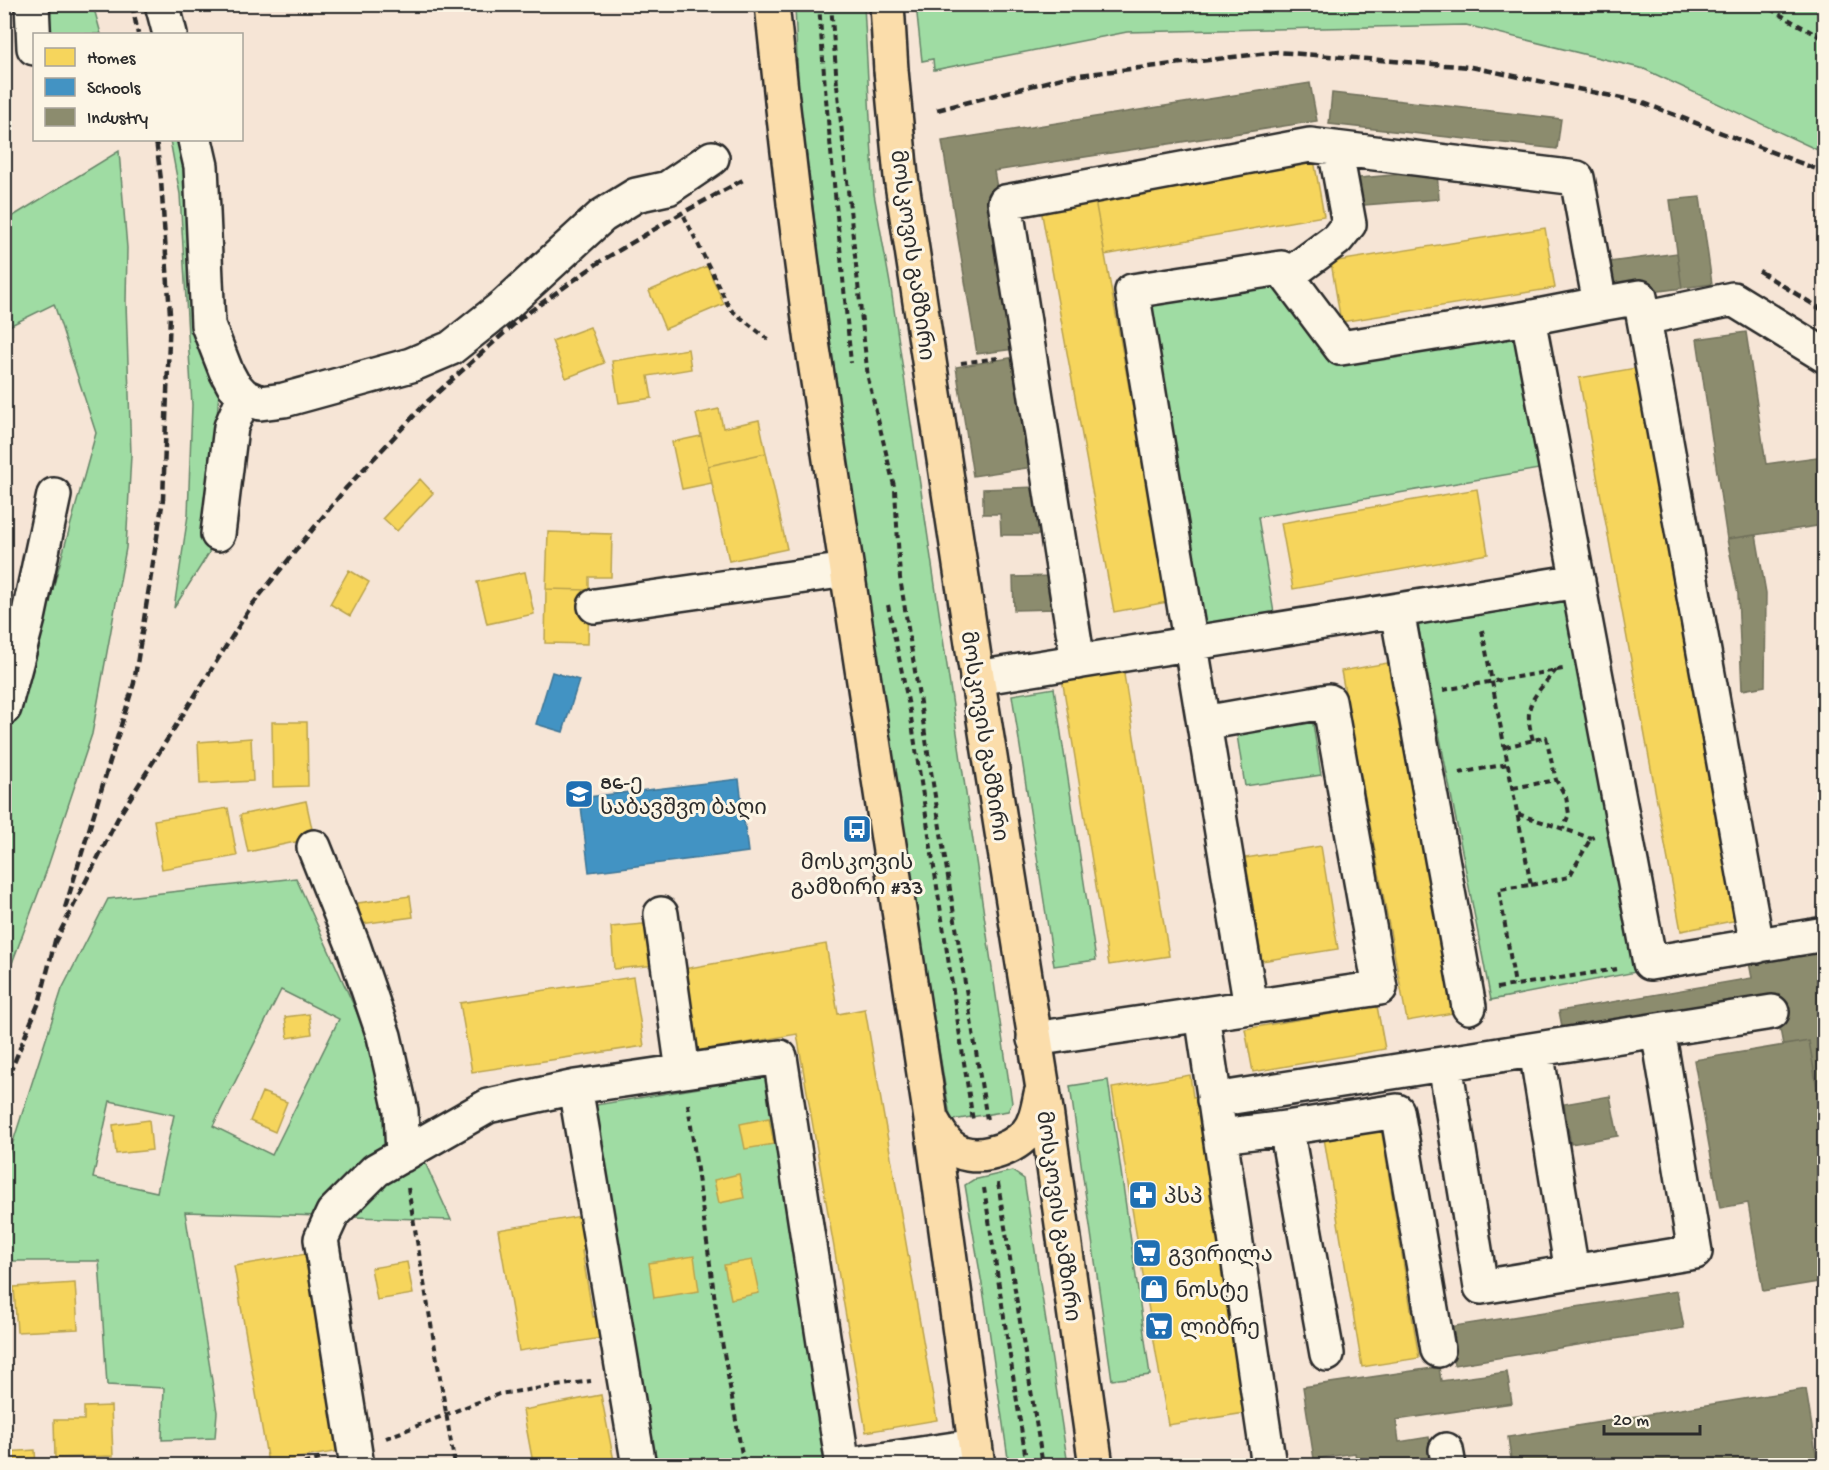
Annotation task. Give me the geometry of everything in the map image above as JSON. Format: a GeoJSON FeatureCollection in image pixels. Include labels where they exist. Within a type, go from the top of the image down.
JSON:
{"type":"FeatureCollection","features":[{"type":"Feature","properties":{"kind":"main road"},"geometry":{"type":"LineString","coordinates":[[772,4],[812,342],[931,1119],[976,1456]]}},
{"type":"Feature","properties":{"kind":"main road","name":"მოსკოვის გამზირი"},"geometry":{"type":"LineString","coordinates":[[887,4],[901,177],[977,678],[1043,1089],[1096,1466]]}},
{"type":"Feature","properties":{"kind":"main road"},"geometry":{"type":"LineString","coordinates":[[931,1119],[950,1146],[966,1154],[985,1154],[1010,1147],[1026,1134],[1036,1119],[1043,1089]]}},
{"type":"Feature","properties":{"kind":"street"},"geometry":{"type":"LineString","coordinates":[[32,4],[33,33]]}},
{"type":"Feature","properties":{"kind":"street"},"geometry":{"type":"LineString","coordinates":[[162,4],[170,33]]}},
{"type":"Feature","properties":{"kind":"street"},"geometry":{"type":"LineString","coordinates":[[195,141],[201,166],[208,325],[235,384],[260,403],[284,400],[411,364],[451,348],[505,305],[602,216],[636,195],[668,188],[712,158]]}},
{"type":"Feature","properties":{"kind":"street"},"geometry":{"type":"LineString","coordinates":[[1078,662],[1005,202],[1310,145],[1577,178],[1600,304]]}},
{"type":"Feature","properties":{"kind":"street"},"geometry":{"type":"LineString","coordinates":[[1287,276],[1337,239],[1349,224],[1335,148]]}},
{"type":"Feature","properties":{"kind":"street"},"geometry":{"type":"LineString","coordinates":[[1251,1007],[1132,291],[1281,268],[1341,348],[1528,318],[1640,297],[1757,946]]}},
{"type":"Feature","properties":{"kind":"street"},"geometry":{"type":"LineString","coordinates":[[1644,318],[1733,299],[1824,355]]}},
{"type":"Feature","properties":{"kind":"street"},"geometry":{"type":"LineString","coordinates":[[1528,318],[1650,963],[1824,936]]}},
{"type":"Feature","properties":{"kind":"street"},"geometry":{"type":"LineString","coordinates":[[218,534],[235,384]]}},
{"type":"Feature","properties":{"kind":"street"},"geometry":{"type":"LineString","coordinates":[[4,708],[28,618],[54,495]]}},
{"type":"Feature","properties":{"kind":"street"},"geometry":{"type":"LineString","coordinates":[[595,606],[846,570]]}},
{"type":"Feature","properties":{"kind":"street"},"geometry":{"type":"LineString","coordinates":[[977,678],[1578,580]]}},
{"type":"Feature","properties":{"kind":"street"},"geometry":{"type":"LineString","coordinates":[[1397,610],[1468,1000]]}},
{"type":"Feature","properties":{"kind":"street"},"geometry":{"type":"LineString","coordinates":[[1034,1039],[1380,988],[1329,701],[1204,723]]}},
{"type":"Feature","properties":{"kind":"street"},"geometry":{"type":"LineString","coordinates":[[314,847],[384,1036],[401,1111],[403,1155]]}},
{"type":"Feature","properties":{"kind":"street"},"geometry":{"type":"LineString","coordinates":[[661,914],[683,1071]]}},
{"type":"Feature","properties":{"kind":"street"},"geometry":{"type":"LineString","coordinates":[[1214,1100],[1772,1012]]}},
{"type":"Feature","properties":{"kind":"street"},"geometry":{"type":"LineString","coordinates":[[1202,1014],[1269,1466]]}},
{"type":"Feature","properties":{"kind":"street"},"geometry":{"type":"LineString","coordinates":[[1445,1064],[1481,1287],[1695,1252],[1658,1030]]}},
{"type":"Feature","properties":{"kind":"street"},"geometry":{"type":"LineString","coordinates":[[1536,1050],[1572,1272]]}},
{"type":"Feature","properties":{"kind":"street"},"geometry":{"type":"LineString","coordinates":[[356,1458],[321,1239],[333,1213],[376,1170],[488,1106],[575,1087],[780,1057],[842,1465],[976,1456]]}},
{"type":"Feature","properties":{"kind":"street"},"geometry":{"type":"LineString","coordinates":[[575,1087],[639,1466]]}},
{"type":"Feature","properties":{"kind":"street"},"geometry":{"type":"LineString","coordinates":[[1220,1136],[1397,1111],[1438,1350]]}},
{"type":"Feature","properties":{"kind":"street"},"geometry":{"type":"LineString","coordinates":[[1286,1128],[1327,1354]]}},
{"type":"Feature","properties":{"kind":"path"},"geometry":{"type":"LineString","coordinates":[[819,4],[852,370]]}},
{"type":"Feature","properties":{"kind":"path"},"geometry":{"type":"LineString","coordinates":[[831,4],[837,85],[868,378],[896,490],[900,578],[985,1154],[1028,1466]]}},
{"type":"Feature","properties":{"kind":"path"},"geometry":{"type":"LineString","coordinates":[[1761,4],[1824,39]]}},
{"type":"Feature","properties":{"kind":"path"},"geometry":{"type":"LineString","coordinates":[[668,188],[730,309],[770,341]]}},
{"type":"Feature","properties":{"kind":"path"},"geometry":{"type":"LineString","coordinates":[[951,365],[1029,354]]}},
{"type":"Feature","properties":{"kind":"path"},"geometry":{"type":"LineString","coordinates":[[1476,597],[1532,885]]}},
{"type":"Feature","properties":{"kind":"path"},"geometry":{"type":"LineString","coordinates":[[887,599],[910,711],[985,1154],[1042,1466]]}},
{"type":"Feature","properties":{"kind":"path"},"geometry":{"type":"LineString","coordinates":[[1412,695],[1593,663]]}},
{"type":"Feature","properties":{"kind":"path"},"geometry":{"type":"LineString","coordinates":[[1533,740],[1528,723],[1529,706],[1556,670]]}},
{"type":"Feature","properties":{"kind":"path"},"geometry":{"type":"LineString","coordinates":[[1505,747],[1546,737],[1556,780],[1566,797],[1569,814],[1563,829]]}},
{"type":"Feature","properties":{"kind":"path"},"geometry":{"type":"LineString","coordinates":[[1427,778],[1508,764]]}},
{"type":"Feature","properties":{"kind":"path"},"geometry":{"type":"LineString","coordinates":[[1513,788],[1556,780]]}},
{"type":"Feature","properties":{"kind":"path"},"geometry":{"type":"LineString","coordinates":[[1518,814],[1591,838],[1625,832]]}},
{"type":"Feature","properties":{"kind":"path"},"geometry":{"type":"LineString","coordinates":[[1515,985],[1499,889],[1569,878],[1591,838]]}},
{"type":"Feature","properties":{"kind":"path"},"geometry":{"type":"LineString","coordinates":[[1468,1000],[1515,985],[1650,963]]}},
{"type":"Feature","properties":{"kind":"path"},"geometry":{"type":"LineString","coordinates":[[683,1071],[716,1308],[744,1466]]}},
{"type":"Feature","properties":{"kind":"path"},"geometry":{"type":"LineString","coordinates":[[403,1155],[455,1466]]}},
{"type":"Feature","properties":{"kind":"path"},"geometry":{"type":"LineString","coordinates":[[356,1458],[499,1394],[624,1376]]}},
{"type":"Feature","properties":{"kind":"green space"},"geometry":{"type":"Polygon","coordinates":[[[37,5],[93,5],[101,33],[43,33],[37,5]]]}},
{"type":"Feature","properties":{"kind":"green space"},"geometry":{"type":"Polygon","coordinates":[[[795,5],[864,5],[874,194],[891,289],[1012,1103],[1008,1111],[953,1120],[950,1116],[847,492],[798,85],[795,5]]]}},
{"type":"Feature","properties":{"kind":"green space"},"geometry":{"type":"Polygon","coordinates":[[[916,5],[1824,5],[1824,153],[1644,69],[1466,25],[1127,32],[934,70],[933,59],[922,61],[916,5]]]}},
{"type":"Feature","properties":{"kind":"green space"},"geometry":{"type":"Polygon","coordinates":[[[170,141],[191,141],[219,392],[209,553],[174,608],[188,515],[192,405],[180,194],[170,141]]]}},
{"type":"Feature","properties":{"kind":"green space"},"geometry":{"type":"Polygon","coordinates":[[[119,151],[127,248],[126,303],[131,455],[126,548],[92,734],[45,875],[5,982],[5,640],[40,635],[96,433],[54,304],[5,328],[5,221],[119,151]]]}},
{"type":"Feature","properties":{"kind":"green space"},"geometry":{"type":"Polygon","coordinates":[[[1278,284],[1339,359],[1517,332],[1539,469],[1258,517],[1275,619],[1197,629],[1150,303],[1278,284]]]}},
{"type":"Feature","properties":{"kind":"green space"},"geometry":{"type":"Polygon","coordinates":[[[1568,596],[1641,971],[1491,1000],[1418,625],[1568,596]]]}},
{"type":"Feature","properties":{"kind":"green space"},"geometry":{"type":"Polygon","coordinates":[[[1054,688],[1096,960],[1054,966],[1012,695],[1054,688]]]}},
{"type":"Feature","properties":{"kind":"green space"},"geometry":{"type":"Polygon","coordinates":[[[1311,711],[1321,775],[1245,786],[1235,722],[1311,711]]]}},
{"type":"Feature","properties":{"kind":"green space"},"geometry":{"type":"Polygon","coordinates":[[[296,878],[451,1220],[185,1212],[217,1412],[215,1438],[162,1440],[164,1388],[107,1385],[99,1261],[5,1261],[5,1167],[62,989],[108,899],[296,878]],[[281,990],[213,1126],[272,1155],[339,1019],[281,990]],[[110,1101],[93,1178],[157,1192],[174,1115],[110,1101]]]}},
{"type":"Feature","properties":{"kind":"green space"},"geometry":{"type":"Polygon","coordinates":[[[771,1076],[831,1465],[652,1465],[596,1105],[771,1076]]]}},
{"type":"Feature","properties":{"kind":"green space"},"geometry":{"type":"Polygon","coordinates":[[[1108,1080],[1150,1375],[1112,1380],[1070,1086],[1108,1080]]]}},
{"type":"Feature","properties":{"kind":"green space"},"geometry":{"type":"Polygon","coordinates":[[[1012,1171],[1024,1179],[1068,1465],[1009,1465],[965,1185],[973,1180],[1012,1171]]]}},
{"type":"Feature","properties":{"kind":"building: Homes"},"geometry":{"type":"Polygon","coordinates":[[[1314,160],[1324,216],[1105,255],[1095,200],[1314,160]]]}},
{"type":"Feature","properties":{"kind":"building: Homes"},"geometry":{"type":"Polygon","coordinates":[[[1095,200],[1168,602],[1114,612],[1041,209],[1095,200]]]}},
{"type":"Feature","properties":{"kind":"building: Homes"},"geometry":{"type":"Polygon","coordinates":[[[1545,228],[1555,288],[1341,322],[1331,262],[1545,228]]]}},
{"type":"Feature","properties":{"kind":"building: Homes"},"geometry":{"type":"Polygon","coordinates":[[[707,266],[724,304],[665,329],[649,291],[707,266]]]}},
{"type":"Feature","properties":{"kind":"building: Homes"},"geometry":{"type":"Polygon","coordinates":[[[590,327],[604,363],[566,378],[552,341],[590,327]]]}},
{"type":"Feature","properties":{"kind":"building: Homes"},"geometry":{"type":"Polygon","coordinates":[[[688,349],[691,369],[648,376],[652,398],[619,403],[612,361],[688,349]]]}},
{"type":"Feature","properties":{"kind":"building: Homes"},"geometry":{"type":"Polygon","coordinates":[[[1641,367],[1743,919],[1681,931],[1579,378],[1641,367]]]}},
{"type":"Feature","properties":{"kind":"building: Homes"},"geometry":{"type":"Polygon","coordinates":[[[719,409],[723,428],[759,420],[766,453],[708,466],[696,414],[719,409]]]}},
{"type":"Feature","properties":{"kind":"building: Homes"},"geometry":{"type":"Polygon","coordinates":[[[701,436],[712,483],[682,489],[672,442],[701,436]]]}},
{"type":"Feature","properties":{"kind":"building: Homes"},"geometry":{"type":"Polygon","coordinates":[[[766,453],[787,549],[729,561],[708,466],[766,453]]]}},
{"type":"Feature","properties":{"kind":"building: Homes"},"geometry":{"type":"Polygon","coordinates":[[[420,479],[433,493],[397,531],[383,518],[420,479]]]}},
{"type":"Feature","properties":{"kind":"building: Homes"},"geometry":{"type":"Polygon","coordinates":[[[1477,489],[1488,554],[1293,589],[1281,523],[1477,489]]]}},
{"type":"Feature","properties":{"kind":"building: Homes"},"geometry":{"type":"Polygon","coordinates":[[[548,532],[612,534],[611,577],[589,577],[589,590],[546,589],[548,532]]]}},
{"type":"Feature","properties":{"kind":"building: Homes"},"geometry":{"type":"Polygon","coordinates":[[[349,570],[369,582],[350,616],[330,604],[349,570]]]}},
{"type":"Feature","properties":{"kind":"building: Homes"},"geometry":{"type":"Polygon","coordinates":[[[525,572],[534,614],[487,624],[477,582],[525,572]]]}},
{"type":"Feature","properties":{"kind":"building: Homes"},"geometry":{"type":"Polygon","coordinates":[[[546,589],[589,590],[588,644],[545,643],[546,589]]]}},
{"type":"Feature","properties":{"kind":"building: Homes"},"geometry":{"type":"Polygon","coordinates":[[[1393,662],[1459,1012],[1407,1021],[1341,671],[1393,662]]]}},
{"type":"Feature","properties":{"kind":"building: Homes"},"geometry":{"type":"Polygon","coordinates":[[[1123,668],[1169,956],[1109,965],[1062,678],[1123,668]]]}},
{"type":"Feature","properties":{"kind":"building: Homes"},"geometry":{"type":"Polygon","coordinates":[[[272,722],[307,722],[308,786],[273,787],[272,722]]]}},
{"type":"Feature","properties":{"kind":"building: Homes"},"geometry":{"type":"Polygon","coordinates":[[[251,738],[253,781],[200,784],[198,742],[251,738]]]}},
{"type":"Feature","properties":{"kind":"building: Homes"},"geometry":{"type":"Polygon","coordinates":[[[306,801],[314,838],[248,852],[240,815],[306,801]]]}},
{"type":"Feature","properties":{"kind":"building: Homes"},"geometry":{"type":"Polygon","coordinates":[[[228,808],[237,856],[162,869],[154,820],[228,808]]]}},
{"type":"Feature","properties":{"kind":"building: Homes"},"geometry":{"type":"Polygon","coordinates":[[[1321,846],[1338,949],[1262,961],[1245,858],[1321,846]]]}},
{"type":"Feature","properties":{"kind":"building: Homes"},"geometry":{"type":"Polygon","coordinates":[[[410,896],[413,917],[361,924],[358,903],[410,896]]]}},
{"type":"Feature","properties":{"kind":"building: Homes"},"geometry":{"type":"Polygon","coordinates":[[[654,923],[657,965],[614,969],[611,927],[654,923]]]}},
{"type":"Feature","properties":{"kind":"building: Homes"},"geometry":{"type":"Polygon","coordinates":[[[826,944],[838,1014],[865,1009],[937,1420],[866,1432],[797,1034],[698,1051],[683,969],[826,944]]]}},
{"type":"Feature","properties":{"kind":"building: Homes"},"geometry":{"type":"Polygon","coordinates":[[[633,977],[644,1046],[472,1072],[460,1003],[633,977]]]}},
{"type":"Feature","properties":{"kind":"building: Homes"},"geometry":{"type":"Polygon","coordinates":[[[1377,1006],[1385,1049],[1253,1072],[1245,1029],[1377,1006]]]}},
{"type":"Feature","properties":{"kind":"building: Homes"},"geometry":{"type":"Polygon","coordinates":[[[309,1014],[312,1034],[288,1038],[285,1017],[309,1014]]]}},
{"type":"Feature","properties":{"kind":"building: Homes"},"geometry":{"type":"Polygon","coordinates":[[[1190,1075],[1193,1097],[1204,1096],[1245,1413],[1168,1425],[1112,1088],[1190,1075]]]}},
{"type":"Feature","properties":{"kind":"building: Homes"},"geometry":{"type":"Polygon","coordinates":[[[262,1092],[287,1102],[275,1132],[250,1121],[262,1092]]]}},
{"type":"Feature","properties":{"kind":"building: Homes"},"geometry":{"type":"Polygon","coordinates":[[[769,1118],[774,1144],[745,1149],[740,1124],[769,1118]]]}},
{"type":"Feature","properties":{"kind":"building: Homes"},"geometry":{"type":"Polygon","coordinates":[[[149,1120],[152,1150],[116,1154],[113,1125],[149,1120]]]}},
{"type":"Feature","properties":{"kind":"building: Homes"},"geometry":{"type":"Polygon","coordinates":[[[1380,1122],[1419,1358],[1362,1367],[1323,1132],[1380,1122]]]}},
{"type":"Feature","properties":{"kind":"building: Homes"},"geometry":{"type":"Polygon","coordinates":[[[739,1174],[744,1198],[719,1203],[714,1180],[739,1174]]]}},
{"type":"Feature","properties":{"kind":"building: Homes"},"geometry":{"type":"Polygon","coordinates":[[[587,1215],[593,1249],[582,1251],[593,1317],[604,1315],[608,1337],[519,1351],[498,1230],[587,1215]]]}},
{"type":"Feature","properties":{"kind":"building: Homes"},"geometry":{"type":"Polygon","coordinates":[[[306,1254],[340,1451],[268,1463],[234,1266],[306,1254]]]}},
{"type":"Feature","properties":{"kind":"building: Homes"},"geometry":{"type":"Polygon","coordinates":[[[694,1256],[699,1291],[654,1298],[649,1263],[694,1256]]]}},
{"type":"Feature","properties":{"kind":"building: Homes"},"geometry":{"type":"Polygon","coordinates":[[[752,1260],[759,1293],[731,1299],[724,1265],[752,1260]]]}},
{"type":"Feature","properties":{"kind":"building: Homes"},"geometry":{"type":"Polygon","coordinates":[[[407,1262],[413,1294],[377,1300],[371,1268],[407,1262]]]}},
{"type":"Feature","properties":{"kind":"building: Homes"},"geometry":{"type":"Polygon","coordinates":[[[75,1283],[78,1329],[17,1332],[14,1287],[75,1283]]]}},
{"type":"Feature","properties":{"kind":"building: Homes"},"geometry":{"type":"Polygon","coordinates":[[[601,1395],[615,1466],[523,1466],[533,1463],[523,1410],[601,1395]]]}},
{"type":"Feature","properties":{"kind":"building: Homes"},"geometry":{"type":"Polygon","coordinates":[[[111,1406],[113,1456],[55,1458],[54,1420],[84,1420],[84,1407],[111,1406]]]}},
{"type":"Feature","properties":{"kind":"building: Homes"},"geometry":{"type":"Polygon","coordinates":[[[35,1450],[36,1466],[6,1466],[5,1452],[35,1450]]]}},
{"type":"Feature","properties":{"kind":"building: Schools"},"geometry":{"type":"Polygon","coordinates":[[[552,672],[579,680],[563,732],[536,724],[552,672]]]}},
{"type":"Feature","properties":{"kind":"building: Schools"},"geometry":{"type":"Polygon","coordinates":[[[739,779],[748,852],[589,872],[580,798],[739,779]]]}},
{"type":"Feature","properties":{"kind":"building: Industry"},"geometry":{"type":"Polygon","coordinates":[[[1310,83],[1317,121],[994,171],[998,194],[989,195],[1014,349],[977,354],[942,141],[1310,83]]]}},
{"type":"Feature","properties":{"kind":"building: Industry"},"geometry":{"type":"Polygon","coordinates":[[[1332,93],[1561,119],[1557,149],[1329,124],[1332,93]]]}},
{"type":"Feature","properties":{"kind":"building: Industry"},"geometry":{"type":"Polygon","coordinates":[[[1437,171],[1439,199],[1352,206],[1349,179],[1437,171]]]}},
{"type":"Feature","properties":{"kind":"building: Industry"},"geometry":{"type":"Polygon","coordinates":[[[1700,197],[1712,284],[1682,288],[1670,200],[1700,197]]]}},
{"type":"Feature","properties":{"kind":"building: Industry"},"geometry":{"type":"Polygon","coordinates":[[[1677,253],[1682,288],[1614,297],[1610,262],[1677,253]]]}},
{"type":"Feature","properties":{"kind":"building: Industry"},"geometry":{"type":"Polygon","coordinates":[[[1746,332],[1766,464],[1824,456],[1824,525],[1727,539],[1697,339],[1746,332]]]}},
{"type":"Feature","properties":{"kind":"building: Industry"},"geometry":{"type":"Polygon","coordinates":[[[1015,357],[1033,467],[973,476],[956,367],[1015,357]]]}},
{"type":"Feature","properties":{"kind":"building: Industry"},"geometry":{"type":"Polygon","coordinates":[[[1038,487],[1039,535],[1001,535],[1000,514],[983,514],[983,489],[1038,487]]]}},
{"type":"Feature","properties":{"kind":"building: Industry"},"geometry":{"type":"Polygon","coordinates":[[[1756,535],[1766,593],[1765,686],[1742,690],[1738,594],[1727,539],[1756,535]]]}},
{"type":"Feature","properties":{"kind":"building: Industry"},"geometry":{"type":"Polygon","coordinates":[[[1054,576],[1056,609],[1014,610],[1013,577],[1054,576]]]}},
{"type":"Feature","properties":{"kind":"building: Industry"},"geometry":{"type":"Polygon","coordinates":[[[1815,946],[1818,967],[1824,966],[1824,1091],[1818,1093],[1809,1041],[1783,1045],[1776,1007],[1565,1042],[1559,1011],[1752,978],[1748,957],[1815,946]]]}},
{"type":"Feature","properties":{"kind":"building: Industry"},"geometry":{"type":"Polygon","coordinates":[[[1809,1041],[1824,1130],[1824,1281],[1763,1291],[1748,1203],[1720,1208],[1694,1060],[1809,1041]]]}},
{"type":"Feature","properties":{"kind":"building: Industry"},"geometry":{"type":"Polygon","coordinates":[[[1610,1096],[1618,1136],[1571,1144],[1564,1104],[1610,1096]]]}},
{"type":"Feature","properties":{"kind":"building: Industry"},"geometry":{"type":"Polygon","coordinates":[[[1677,1291],[1684,1328],[1454,1365],[1448,1327],[1677,1291]]]}},
{"type":"Feature","properties":{"kind":"building: Industry"},"geometry":{"type":"Polygon","coordinates":[[[1439,1367],[1441,1381],[1507,1372],[1512,1403],[1396,1420],[1399,1442],[1429,1437],[1434,1466],[1357,1466],[1355,1453],[1314,1459],[1303,1387],[1439,1367]]]}},
{"type":"Feature","properties":{"kind":"building: Industry"},"geometry":{"type":"Polygon","coordinates":[[[1806,1389],[1818,1466],[1512,1466],[1508,1437],[1806,1389]]]}},
{"type":"Feature","properties":{"kind":"railway"},"geometry":{"type":"LineString","coordinates":[[132,4],[138,33]]}},
{"type":"Feature","properties":{"kind":"railway"},"geometry":{"type":"LineString","coordinates":[[937,110],[1070,76],[1277,52],[1471,67],[1641,102],[1824,172]]}},
{"type":"Feature","properties":{"kind":"railway"},"geometry":{"type":"LineString","coordinates":[[65,908],[134,683],[163,499],[170,314],[156,141]]}},
{"type":"Feature","properties":{"kind":"railway"},"geometry":{"type":"LineString","coordinates":[[54,944],[119,816],[252,605],[346,488],[427,402],[522,317],[601,261],[743,180]]}},
{"type":"Feature","properties":{"kind":"railway"},"geometry":{"type":"LineString","coordinates":[[1759,271],[1824,311]]}},
{"type":"Feature","properties":{"kind":"railway"},"geometry":{"type":"LineString","coordinates":[[4,1087],[40,1000],[56,937]]}},
{"type":"Feature","properties":{"kind":"place","name":"86-ე საბავშვო ბაღი"},"geometry":{"type":"Point","coordinates":[579,794]}},
{"type":"Feature","properties":{"kind":"place","name":"მოსკოვის გამზირი #33"},"geometry":{"type":"Point","coordinates":[857,829]}},
{"type":"Feature","properties":{"kind":"place","name":"პსპ"},"geometry":{"type":"Point","coordinates":[1143,1195]}},
{"type":"Feature","properties":{"kind":"place","name":"გვირილა"},"geometry":{"type":"Point","coordinates":[1147,1253]}},
{"type":"Feature","properties":{"kind":"place","name":"ნოსტე"},"geometry":{"type":"Point","coordinates":[1154,1289]}},
{"type":"Feature","properties":{"kind":"place","name":"ლიბრე"},"geometry":{"type":"Point","coordinates":[1159,1326]}}]}
